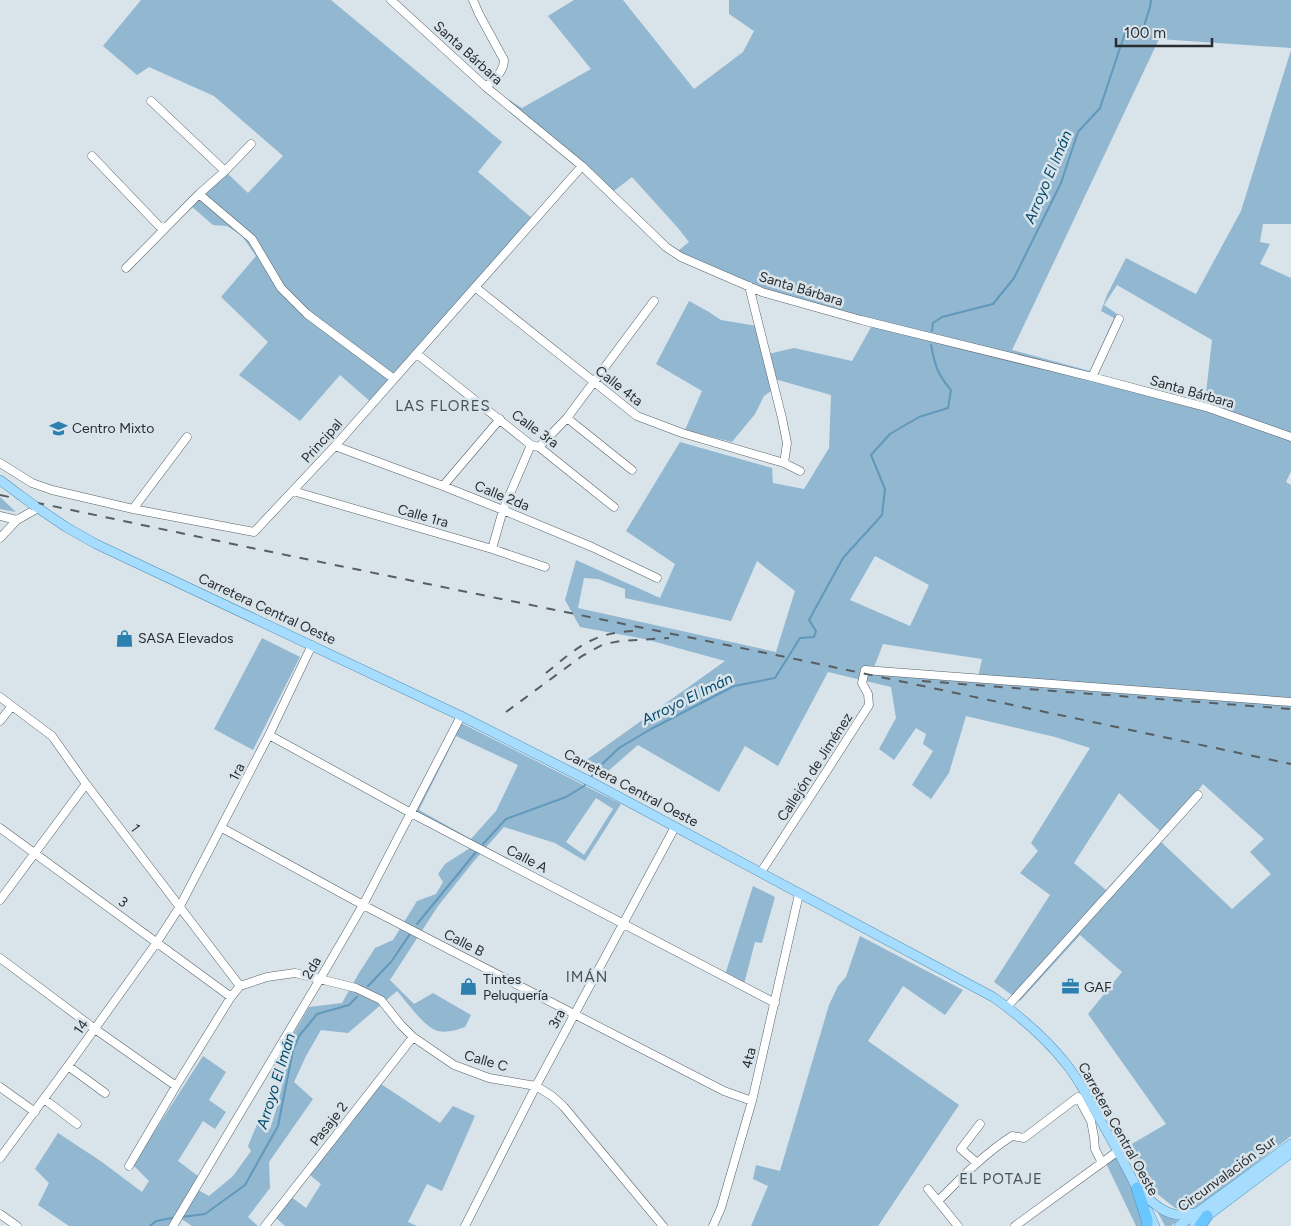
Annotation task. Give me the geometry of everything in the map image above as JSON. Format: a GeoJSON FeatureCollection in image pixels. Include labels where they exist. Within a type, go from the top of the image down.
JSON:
{"type":"FeatureCollection","features":[{"type":"Feature","properties":{"kind":"highway"},"geometry":{"type":"LineString","coordinates":[[1136,1188],[1147,1226]]}},
{"type":"Feature","properties":{"kind":"highway"},"geometry":{"type":"LineString","coordinates":[[1200,1226],[1206,1212]]}},
{"type":"Feature","properties":{"kind":"main road","name":"Carretera Central Oeste"},"geometry":{"type":"LineString","coordinates":[[0,480],[36,507],[96,544],[461,716],[584,778],[993,997],[1041,1037],[1067,1066],[1118,1151],[1155,1226]]}},
{"type":"Feature","properties":{"kind":"main road","name":"Circunvalación Sur"},"geometry":{"type":"LineString","coordinates":[[1194,1226],[1206,1212],[1291,1144]]}},
{"type":"Feature","properties":{"kind":"main road","name":"Circunvalación Sur"},"geometry":{"type":"LineString","coordinates":[[1179,1226],[1206,1212],[1291,1153]]}},
{"type":"Feature","properties":{"kind":"main road"},"geometry":{"type":"LineString","coordinates":[[1136,1188],[1166,1212],[1184,1216],[1206,1212]]}},
{"type":"Feature","properties":{"kind":"street","name":"Santa Bárbara"},"geometry":{"type":"LineString","coordinates":[[391,0],[486,87],[582,166],[666,247],[681,257],[762,292],[861,320],[1092,376],[1208,408],[1291,437]]}},
{"type":"Feature","properties":{"kind":"street"},"geometry":{"type":"LineString","coordinates":[[473,0],[504,60],[504,66],[500,73],[486,87]]}},
{"type":"Feature","properties":{"kind":"street"},"geometry":{"type":"LineString","coordinates":[[151,101],[225,171]]}},
{"type":"Feature","properties":{"kind":"street"},"geometry":{"type":"LineString","coordinates":[[126,268],[251,144]]}},
{"type":"Feature","properties":{"kind":"street"},"geometry":{"type":"LineString","coordinates":[[92,156],[159,226],[165,228]]}},
{"type":"Feature","properties":{"kind":"street","name":"Principal"},"geometry":{"type":"LineString","coordinates":[[0,463],[32,483],[52,490],[133,509],[254,532],[335,446],[582,166]]}},
{"type":"Feature","properties":{"kind":"street"},"geometry":{"type":"LineString","coordinates":[[199,194],[252,239],[282,288],[308,314],[394,379]]}},
{"type":"Feature","properties":{"kind":"street"},"geometry":{"type":"LineString","coordinates":[[749,286],[787,443],[784,463]]}},
{"type":"Feature","properties":{"kind":"street","name":"Calle 4ta"},"geometry":{"type":"LineString","coordinates":[[475,287],[637,416],[682,433],[784,463],[800,470]]}},
{"type":"Feature","properties":{"kind":"street"},"geometry":{"type":"LineString","coordinates":[[492,549],[503,510],[535,446],[567,418],[654,300]]}},
{"type":"Feature","properties":{"kind":"street"},"geometry":{"type":"LineString","coordinates":[[1092,376],[1119,319]]}},
{"type":"Feature","properties":{"kind":"street","name":"Calle 3ra"},"geometry":{"type":"LineString","coordinates":[[417,354],[614,507]]}},
{"type":"Feature","properties":{"kind":"street"},"geometry":{"type":"LineString","coordinates":[[567,418],[632,470]]}},
{"type":"Feature","properties":{"kind":"street"},"geometry":{"type":"LineString","coordinates":[[443,486],[500,419]]}},
{"type":"Feature","properties":{"kind":"street"},"geometry":{"type":"LineString","coordinates":[[133,509],[187,437]]}},
{"type":"Feature","properties":{"kind":"street","name":"Calle 2da"},"geometry":{"type":"LineString","coordinates":[[335,446],[443,486],[592,546],[657,578]]}},
{"type":"Feature","properties":{"kind":"street","name":"Calle 1ra"},"geometry":{"type":"LineString","coordinates":[[293,491],[492,549],[545,567]]}},
{"type":"Feature","properties":{"kind":"street"},"geometry":{"type":"LineString","coordinates":[[0,538],[17,520],[36,507]]}},
{"type":"Feature","properties":{"kind":"street"},"geometry":{"type":"LineString","coordinates":[[0,516],[17,520]]}},
{"type":"Feature","properties":{"kind":"street","name":"1ra"},"geometry":{"type":"LineString","coordinates":[[180,908],[269,735],[312,645]]}},
{"type":"Feature","properties":{"kind":"street","name":"Callejón de Jiménez"},"geometry":{"type":"LineString","coordinates":[[760,872],[820,783],[869,705],[868,694],[862,683],[865,670],[1291,702]]}},
{"type":"Feature","properties":{"kind":"street","name":"1"},"geometry":{"type":"LineString","coordinates":[[0,697],[52,736],[86,784],[240,986]]}},
{"type":"Feature","properties":{"kind":"street"},"geometry":{"type":"LineString","coordinates":[[0,721],[12,706]]}},
{"type":"Feature","properties":{"kind":"street","name":"2da"},"geometry":{"type":"LineString","coordinates":[[173,1226],[363,905],[461,716]]}},
{"type":"Feature","properties":{"kind":"street","name":"Calle A"},"geometry":{"type":"LineString","coordinates":[[269,735],[411,813],[775,1003]]}},
{"type":"Feature","properties":{"kind":"street"},"geometry":{"type":"LineString","coordinates":[[0,900],[86,784]]}},
{"type":"Feature","properties":{"kind":"street"},"geometry":{"type":"LineString","coordinates":[[1007,1007],[1198,795]]}},
{"type":"Feature","properties":{"kind":"street","name":"3ra"},"geometry":{"type":"LineString","coordinates":[[465,1226],[536,1086],[675,827]]}},
{"type":"Feature","properties":{"kind":"street","name":"3"},"geometry":{"type":"LineString","coordinates":[[0,828],[231,997]]}},
{"type":"Feature","properties":{"kind":"street","name":"Calle B"},"geometry":{"type":"LineString","coordinates":[[222,828],[363,905],[724,1091],[752,1102]]}},
{"type":"Feature","properties":{"kind":"street","name":"4ta"},"geometry":{"type":"LineString","coordinates":[[714,1226],[752,1102],[798,894]]}},
{"type":"Feature","properties":{"kind":"street","name":"14"},"geometry":{"type":"LineString","coordinates":[[0,1158],[95,1029],[180,908]]}},
{"type":"Feature","properties":{"kind":"street"},"geometry":{"type":"LineString","coordinates":[[0,958],[95,1029],[176,1086]]}},
{"type":"Feature","properties":{"kind":"street","name":"Calle C"},"geometry":{"type":"LineString","coordinates":[[240,986],[267,977],[296,973],[356,988],[381,1000],[400,1025],[413,1037],[454,1065],[489,1078],[536,1086],[552,1096],[564,1107],[663,1226]]}},
{"type":"Feature","properties":{"kind":"street"},"geometry":{"type":"LineString","coordinates":[[129,1166],[176,1086],[231,997],[240,986]]}},
{"type":"Feature","properties":{"kind":"street","name":"Pasaje 2"},"geometry":{"type":"LineString","coordinates":[[265,1226],[413,1037]]}},
{"type":"Feature","properties":{"kind":"street"},"geometry":{"type":"LineString","coordinates":[[68,1066],[105,1093]]}},
{"type":"Feature","properties":{"kind":"street"},"geometry":{"type":"LineString","coordinates":[[0,1087],[35,1112]]}},
{"type":"Feature","properties":{"kind":"street"},"geometry":{"type":"LineString","coordinates":[[938,1201],[977,1163],[1001,1143],[1012,1136],[1024,1138],[1078,1097],[1091,1121],[1095,1150],[1102,1163]]}},
{"type":"Feature","properties":{"kind":"street"},"geometry":{"type":"LineString","coordinates":[[44,1099],[77,1124]]}},
{"type":"Feature","properties":{"kind":"street"},"geometry":{"type":"LineString","coordinates":[[977,1163],[960,1149],[980,1124]]}},
{"type":"Feature","properties":{"kind":"street"},"geometry":{"type":"LineString","coordinates":[[1015,1226],[1118,1151]]}},
{"type":"Feature","properties":{"kind":"street"},"geometry":{"type":"LineString","coordinates":[[928,1190],[958,1226]]}},
{"type":"Feature","properties":{"kind":"street"},"geometry":{"type":"LineString","coordinates":[[0,1214],[17,1226]]}},
{"type":"Feature","properties":{"kind":"shaded area"},"geometry":{"type":"Polygon","coordinates":[[[141,0],[331,0],[502,142],[478,172],[533,219],[372,403],[340,375],[300,421],[239,375],[268,342],[221,297],[256,256],[242,236],[227,226],[213,225],[191,206],[225,171],[248,193],[283,156],[214,96],[149,67],[137,75],[103,46],[141,0]]]}},
{"type":"Feature","properties":{"kind":"shaded area"},"geometry":{"type":"Polygon","coordinates":[[[574,0],[623,0],[694,89],[743,52],[754,31],[729,14],[729,0],[1291,0],[1291,48],[1159,39],[1012,350],[1090,371],[1114,318],[1101,311],[1126,258],[1196,294],[1241,211],[1291,50],[1291,224],[1263,224],[1260,242],[1270,244],[1260,264],[1291,278],[1291,471],[1286,482],[1291,485],[1291,1136],[1202,1205],[1190,1210],[1175,1208],[1155,1192],[1125,1148],[1166,1124],[1088,1014],[1122,972],[1080,935],[1020,1001],[994,982],[1050,895],[1020,873],[1038,851],[1031,843],[1090,748],[1055,737],[966,716],[949,773],[931,799],[912,785],[933,751],[923,744],[926,734],[916,728],[894,760],[879,749],[896,718],[891,687],[828,672],[778,766],[745,746],[719,792],[638,745],[607,772],[585,761],[725,661],[645,639],[580,627],[565,600],[576,560],[660,598],[675,564],[626,531],[680,442],[772,468],[773,483],[804,489],[829,448],[831,395],[771,378],[774,389],[764,396],[755,414],[732,442],[685,430],[702,391],[656,364],[689,301],[721,320],[757,326],[764,355],[794,348],[852,361],[874,322],[765,289],[678,251],[689,242],[632,177],[610,194],[493,90],[522,108],[591,69],[548,16],[574,0]],[[1117,285],[1104,305],[1123,318],[1095,374],[1205,402],[1212,340],[1117,285]],[[875,556],[850,600],[910,626],[929,585],[875,556]],[[757,561],[731,621],[625,598],[625,589],[598,579],[584,578],[578,608],[776,652],[795,591],[757,561]],[[883,644],[873,670],[978,677],[982,659],[883,644]],[[1203,784],[1159,840],[1232,909],[1271,874],[1250,852],[1264,839],[1203,784]],[[1119,793],[1074,863],[1106,890],[1160,831],[1119,793]]]}},
{"type":"Feature","properties":{"kind":"shaded area"},"geometry":{"type":"Polygon","coordinates":[[[0,497],[16,512],[0,509],[0,497]]]}},
{"type":"Feature","properties":{"kind":"shaded area"},"geometry":{"type":"Polygon","coordinates":[[[262,638],[300,657],[253,750],[214,729],[262,638]]]}},
{"type":"Feature","properties":{"kind":"shaded area"},"geometry":{"type":"Polygon","coordinates":[[[457,721],[621,804],[585,861],[555,843],[504,827],[438,906],[390,980],[414,1004],[433,993],[471,1015],[465,1027],[446,1032],[435,1030],[420,1018],[397,991],[348,1033],[321,1030],[294,1082],[313,1099],[269,1162],[270,1188],[248,1217],[258,1226],[192,1226],[180,1218],[198,1190],[209,1196],[233,1176],[251,1151],[248,1146],[258,1122],[270,1129],[290,1052],[285,1048],[309,1007],[342,1003],[375,948],[393,940],[417,901],[436,894],[443,882],[438,874],[445,864],[470,848],[409,814],[457,721]],[[456,736],[419,810],[471,839],[496,811],[518,765],[456,736]],[[596,798],[566,842],[584,855],[613,809],[596,798]]]}},
{"type":"Feature","properties":{"kind":"shaded area"},"geometry":{"type":"Polygon","coordinates":[[[753,886],[775,897],[762,943],[755,942],[744,984],[725,975],[753,886]]]}},
{"type":"Feature","properties":{"kind":"shaded area"},"geometry":{"type":"Polygon","coordinates":[[[860,936],[963,990],[945,1015],[903,986],[868,1041],[959,1105],[878,1226],[751,1226],[768,1186],[753,1179],[756,1165],[780,1171],[829,1005],[838,986],[846,977],[860,936]]]}},
{"type":"Feature","properties":{"kind":"shaded area"},"geometry":{"type":"Polygon","coordinates":[[[203,1056],[226,1072],[209,1100],[226,1112],[215,1129],[203,1121],[178,1161],[198,1176],[168,1226],[69,1226],[38,1205],[49,1183],[35,1169],[58,1133],[102,1162],[142,1192],[149,1181],[133,1165],[203,1056]]]}},
{"type":"Feature","properties":{"kind":"shaded area"},"geometry":{"type":"Polygon","coordinates":[[[381,1084],[440,1123],[453,1106],[475,1116],[442,1191],[427,1184],[408,1222],[417,1226],[285,1226],[275,1217],[290,1196],[306,1208],[321,1184],[310,1175],[381,1084]]]}},
{"type":"Feature","properties":{"kind":"shaded area"},"geometry":{"type":"Polygon","coordinates":[[[1118,1151],[1147,1226],[1136,1226],[1105,1161],[1118,1151]]]}},
{"type":"Feature","properties":{"kind":"shaded area"},"geometry":{"type":"Polygon","coordinates":[[[1156,1209],[1178,1221],[1171,1226],[1165,1226],[1156,1209]]]}},
{"type":"Feature","properties":{"kind":"waterway","name":"Arroyo El Imán"},"geometry":{"type":"LineString","coordinates":[[932,331],[933,323],[942,317],[993,304],[1014,278],[1061,183],[1078,132],[1100,108],[1125,33],[1144,26],[1151,0]]}},
{"type":"Feature","properties":{"kind":"waterway","name":"Arroyo El Imán"},"geometry":{"type":"LineString","coordinates":[[590,778],[619,748],[651,729],[734,686],[775,678],[800,638],[814,637],[816,631],[809,620],[843,558],[882,515],[885,489],[871,455],[890,434],[919,417],[948,408],[951,390],[937,369],[931,345]]}},
{"type":"Feature","properties":{"kind":"waterway","name":"Arroyo El Imán"},"geometry":{"type":"LineString","coordinates":[[483,844],[506,819],[566,797],[586,783]]}},
{"type":"Feature","properties":{"kind":"waterway","name":"Arroyo El Imán"},"geometry":{"type":"LineString","coordinates":[[417,924],[476,852]]}},
{"type":"Feature","properties":{"kind":"waterway","name":"Arroyo El Imán"},"geometry":{"type":"LineString","coordinates":[[368,986],[391,962],[410,934]]}},
{"type":"Feature","properties":{"kind":"waterway","name":"Arroyo El Imán"},"geometry":{"type":"LineString","coordinates":[[182,1217],[205,1214],[245,1185],[278,1126],[293,1050],[299,1036],[317,1014],[349,1005],[357,997]]}},
{"type":"Feature","properties":{"kind":"waterway","name":"Arroyo El Imán"},"geometry":{"type":"LineString","coordinates":[[150,1226],[156,1221],[172,1218]]}},
{"type":"Feature","properties":{"kind":"railway"},"geometry":{"type":"LineString","coordinates":[[0,495],[800,660],[1291,764]]}},
{"type":"Feature","properties":{"kind":"railway"},"geometry":{"type":"LineString","coordinates":[[546,673],[577,649],[597,638],[608,634],[636,631]]}},
{"type":"Feature","properties":{"kind":"railway"},"geometry":{"type":"LineString","coordinates":[[506,712],[582,656],[604,644],[669,638]]}},
{"type":"Feature","properties":{"kind":"railway"},"geometry":{"type":"LineString","coordinates":[[922,681],[1291,709]]}},
{"type":"Feature","properties":{"kind":"place","name":"Centro Mixto"},"geometry":{"type":"Point","coordinates":[58,428]}},
{"type":"Feature","properties":{"kind":"place","name":"SASA Elevados"},"geometry":{"type":"Point","coordinates":[124,638]}},
{"type":"Feature","properties":{"kind":"place","name":"Tintes Peluquería"},"geometry":{"type":"Point","coordinates":[469,987]}},
{"type":"Feature","properties":{"kind":"place","name":"GAF"},"geometry":{"type":"Point","coordinates":[1070,987]}},
{"type":"Feature","properties":{"kind":"district","name":"LAS FLORES"},"geometry":{"type":"Point","coordinates":[443,406]}},
{"type":"Feature","properties":{"kind":"district","name":"IMÁN"},"geometry":{"type":"Point","coordinates":[587,977]}},
{"type":"Feature","properties":{"kind":"district","name":"EL POTAJE"},"geometry":{"type":"Point","coordinates":[1001,1179]}}]}
